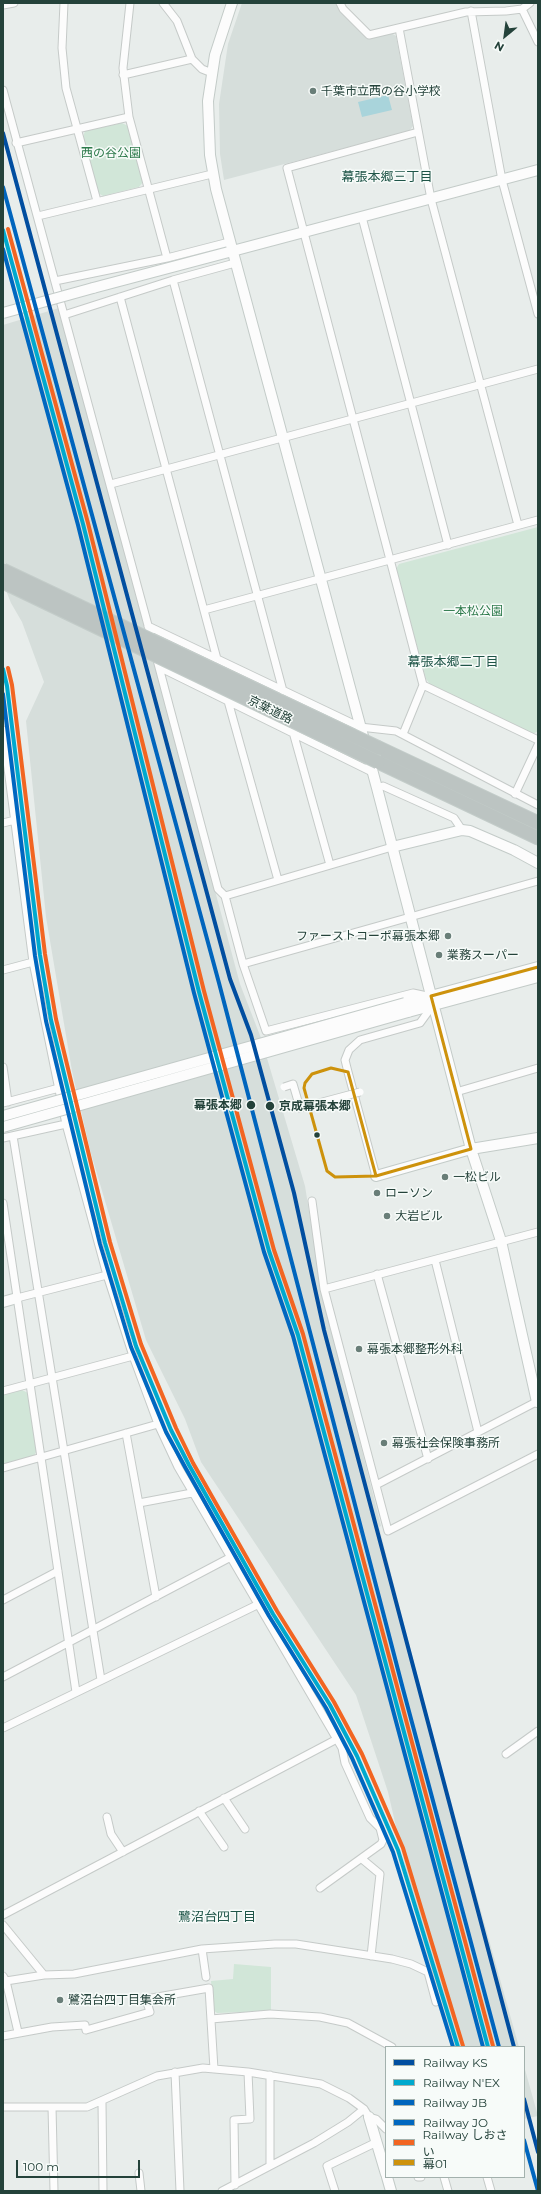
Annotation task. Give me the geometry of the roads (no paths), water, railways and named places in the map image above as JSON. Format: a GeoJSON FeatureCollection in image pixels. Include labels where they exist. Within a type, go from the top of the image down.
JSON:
{"type":"FeatureCollection","features":[{"type":"Feature","properties":{"kind":"highway","name":"京葉道路"},"geometry":{"type":"LineString","coordinates":[[3,570],[538,823]]}},
{"type":"Feature","properties":{"kind":"highway","name":"京葉道路"},"geometry":{"type":"LineString","coordinates":[[3,582],[375,767],[538,838]]}},
{"type":"Feature","properties":{"kind":"street"},"geometry":{"type":"LineString","coordinates":[[3,5],[14,3]]}},
{"type":"Feature","properties":{"kind":"street"},"geometry":{"type":"LineString","coordinates":[[64,3],[62,48],[66,88],[96,201]]}},
{"type":"Feature","properties":{"kind":"street"},"geometry":{"type":"LineString","coordinates":[[130,3],[123,75],[129,117],[167,258]]}},
{"type":"Feature","properties":{"kind":"street"},"geometry":{"type":"LineString","coordinates":[[163,3],[177,21],[192,59],[202,68],[212,73]]}},
{"type":"Feature","properties":{"kind":"street"},"geometry":{"type":"LineString","coordinates":[[232,3],[223,30],[212,73],[208,101],[208,132],[212,174],[360,727],[375,767],[377,788],[471,1149],[501,1241],[538,1403],[478,1432],[376,1485]]}},
{"type":"Feature","properties":{"kind":"street"},"geometry":{"type":"LineString","coordinates":[[340,3],[343,9],[369,35],[469,12],[506,11],[522,8],[530,3]]}},
{"type":"Feature","properties":{"kind":"street"},"geometry":{"type":"LineString","coordinates":[[469,3],[469,12],[502,180],[538,314]]}},
{"type":"Feature","properties":{"kind":"street"},"geometry":{"type":"LineString","coordinates":[[522,8],[538,42]]}},
{"type":"Feature","properties":{"kind":"street"},"geometry":{"type":"LineString","coordinates":[[399,28],[431,199],[518,525]]}},
{"type":"Feature","properties":{"kind":"street"},"geometry":{"type":"LineString","coordinates":[[123,75],[192,59]]}},
{"type":"Feature","properties":{"kind":"street"},"geometry":{"type":"LineString","coordinates":[[3,90],[16,143],[38,216],[111,484],[218,889],[225,896],[243,964],[266,1030],[413,993],[432,1001],[538,977]]}},
{"type":"Feature","properties":{"kind":"street"},"geometry":{"type":"LineString","coordinates":[[16,143],[129,117]]}},
{"type":"Feature","properties":{"kind":"street"},"geometry":{"type":"LineString","coordinates":[[403,734],[423,685],[287,168],[418,132]]}},
{"type":"Feature","properties":{"kind":"street"},"geometry":{"type":"LineString","coordinates":[[3,313],[538,170]]}},
{"type":"Feature","properties":{"kind":"street"},"geometry":{"type":"LineString","coordinates":[[38,216],[212,174]]}},
{"type":"Feature","properties":{"kind":"street"},"geometry":{"type":"LineString","coordinates":[[362,217],[448,545]]}},
{"type":"Feature","properties":{"kind":"street"},"geometry":{"type":"LineString","coordinates":[[55,281],[167,258],[230,242]]}},
{"type":"Feature","properties":{"kind":"street"},"geometry":{"type":"LineString","coordinates":[[64,315],[172,280],[235,263]]}},
{"type":"Feature","properties":{"kind":"street"},"geometry":{"type":"LineString","coordinates":[[172,280],[283,691]]}},
{"type":"Feature","properties":{"kind":"street"},"geometry":{"type":"LineString","coordinates":[[120,297],[217,659]]}},
{"type":"Feature","properties":{"kind":"street"},"geometry":{"type":"LineString","coordinates":[[111,484],[538,369]]}},
{"type":"Feature","properties":{"kind":"street"},"geometry":{"type":"LineString","coordinates":[[204,610],[538,520]]}},
{"type":"Feature","properties":{"kind":"street"},"geometry":{"type":"LineString","coordinates":[[148,626],[360,727],[383,728],[403,734],[538,805]]}},
{"type":"Feature","properties":{"kind":"street"},"geometry":{"type":"LineString","coordinates":[[159,667],[294,732],[375,767]]}},
{"type":"Feature","properties":{"kind":"street"},"geometry":{"type":"LineString","coordinates":[[423,685],[538,740]]}},
{"type":"Feature","properties":{"kind":"street"},"geometry":{"type":"LineString","coordinates":[[228,701],[278,880]]}},
{"type":"Feature","properties":{"kind":"street"},"geometry":{"type":"LineString","coordinates":[[3,730],[33,962],[66,1124],[107,1274],[133,1356],[158,1424],[192,1493],[259,1604],[342,1748],[348,1770],[370,1818],[380,1828],[383,1840],[381,1844],[320,1888]]}},
{"type":"Feature","properties":{"kind":"street"},"geometry":{"type":"LineString","coordinates":[[294,732],[330,865]]}},
{"type":"Feature","properties":{"kind":"street"},"geometry":{"type":"LineString","coordinates":[[515,794],[538,745]]}},
{"type":"Feature","properties":{"kind":"street"},"geometry":{"type":"LineString","coordinates":[[377,788],[383,786],[454,818],[462,830]]}},
{"type":"Feature","properties":{"kind":"street"},"geometry":{"type":"LineString","coordinates":[[3,823],[15,820]]}},
{"type":"Feature","properties":{"kind":"street"},"geometry":{"type":"LineString","coordinates":[[225,896],[392,847],[462,830],[489,839],[538,863]]}},
{"type":"Feature","properties":{"kind":"street"},"geometry":{"type":"LineString","coordinates":[[243,964],[538,881]]}},
{"type":"Feature","properties":{"kind":"street"},"geometry":{"type":"LineString","coordinates":[[3,970],[33,962]]}},
{"type":"Feature","properties":{"kind":"street"},"geometry":{"type":"LineString","coordinates":[[3,1116],[407,1008],[538,967]]}},
{"type":"Feature","properties":{"kind":"street"},"geometry":{"type":"LineString","coordinates":[[432,1001],[420,1023],[360,1040],[349,1050],[345,1060],[376,1176],[471,1149],[538,1138]]}},
{"type":"Feature","properties":{"kind":"street"},"geometry":{"type":"LineString","coordinates":[[3,1127],[407,1008]]}},
{"type":"Feature","properties":{"kind":"street"},"geometry":{"type":"LineString","coordinates":[[3,1067],[6,1103],[59,1088]]}},
{"type":"Feature","properties":{"kind":"street"},"geometry":{"type":"LineString","coordinates":[[456,1092],[538,1068]]}},
{"type":"Feature","properties":{"kind":"street"},"geometry":{"type":"LineString","coordinates":[[284,1087],[293,1084],[300,1108],[360,1092]]}},
{"type":"Feature","properties":{"kind":"street"},"geometry":{"type":"LineString","coordinates":[[3,1138],[66,1124]]}},
{"type":"Feature","properties":{"kind":"street"},"geometry":{"type":"LineString","coordinates":[[13,1136],[101,1680]]}},
{"type":"Feature","properties":{"kind":"street"},"geometry":{"type":"LineString","coordinates":[[312,1201],[324,1289],[388,1531],[538,1454]]}},
{"type":"Feature","properties":{"kind":"street"},"geometry":{"type":"LineString","coordinates":[[3,1203],[76,1692]]}},
{"type":"Feature","properties":{"kind":"street"},"geometry":{"type":"LineString","coordinates":[[324,1289],[538,1232]]}},
{"type":"Feature","properties":{"kind":"street"},"geometry":{"type":"LineString","coordinates":[[435,1260],[478,1432]]}},
{"type":"Feature","properties":{"kind":"street"},"geometry":{"type":"LineString","coordinates":[[3,1302],[107,1274]]}},
{"type":"Feature","properties":{"kind":"street"},"geometry":{"type":"LineString","coordinates":[[377,1274],[428,1459]]}},
{"type":"Feature","properties":{"kind":"street"},"geometry":{"type":"LineString","coordinates":[[3,1391],[133,1356]]}},
{"type":"Feature","properties":{"kind":"street"},"geometry":{"type":"LineString","coordinates":[[3,1468],[158,1424]]}},
{"type":"Feature","properties":{"kind":"street"},"geometry":{"type":"LineString","coordinates":[[126,1433],[156,1597]]}},
{"type":"Feature","properties":{"kind":"street"},"geometry":{"type":"LineString","coordinates":[[139,1503],[192,1493]]}},
{"type":"Feature","properties":{"kind":"street"},"geometry":{"type":"LineString","coordinates":[[3,1677],[231,1557]]}},
{"type":"Feature","properties":{"kind":"street"},"geometry":{"type":"LineString","coordinates":[[3,1600],[58,1571]]}},
{"type":"Feature","properties":{"kind":"street"},"geometry":{"type":"LineString","coordinates":[[3,1728],[259,1604]]}},
{"type":"Feature","properties":{"kind":"street"},"geometry":{"type":"LineString","coordinates":[[506,1754],[538,1731]]}},
{"type":"Feature","properties":{"kind":"street"},"geometry":{"type":"LineString","coordinates":[[3,1915],[336,1739]]}},
{"type":"Feature","properties":{"kind":"street"},"geometry":{"type":"LineString","coordinates":[[224,1798],[245,1829]]}},
{"type":"Feature","properties":{"kind":"street"},"geometry":{"type":"LineString","coordinates":[[199,1811],[224,1847]]}},
{"type":"Feature","properties":{"kind":"street"},"geometry":{"type":"LineString","coordinates":[[107,1817],[111,1834],[123,1852]]}},
{"type":"Feature","properties":{"kind":"street"},"geometry":{"type":"LineString","coordinates":[[362,1859],[380,1874],[371,1956]]}},
{"type":"Feature","properties":{"kind":"street"},"geometry":{"type":"LineString","coordinates":[[3,1925],[44,1975]]}},
{"type":"Feature","properties":{"kind":"street"},"geometry":{"type":"LineString","coordinates":[[3,1937],[10,1933]]}},
{"type":"Feature","properties":{"kind":"street"},"geometry":{"type":"LineString","coordinates":[[18,2032],[5,1982],[44,1975],[74,1974],[202,1949],[296,1944],[405,1962],[428,1972],[436,2002]]}},
{"type":"Feature","properties":{"kind":"street"},"geometry":{"type":"LineString","coordinates":[[202,1949],[206,1977]]}},
{"type":"Feature","properties":{"kind":"street"},"geometry":{"type":"LineString","coordinates":[[3,2036],[18,2032],[85,2025],[86,2030],[150,2012],[146,1999],[209,1988],[214,2069]]}},
{"type":"Feature","properties":{"kind":"street"},"geometry":{"type":"LineString","coordinates":[[211,2019],[270,2014],[320,2017],[348,2023],[390,2046]]}},
{"type":"Feature","properties":{"kind":"street"},"geometry":{"type":"LineString","coordinates":[[3,2107],[87,2107],[102,2102],[138,2084],[174,2072],[203,2068],[248,2072],[321,2084],[340,2092],[366,2113],[376,2119],[385,2128]]}},
{"type":"Feature","properties":{"kind":"street"},"geometry":{"type":"LineString","coordinates":[[174,2072],[180,2191]]}},
{"type":"Feature","properties":{"kind":"street"},"geometry":{"type":"LineString","coordinates":[[235,2185],[234,2120],[250,2119],[248,2072]]}},
{"type":"Feature","properties":{"kind":"street"},"geometry":{"type":"LineString","coordinates":[[270,2075],[270,2165]]}},
{"type":"Feature","properties":{"kind":"street"},"geometry":{"type":"LineString","coordinates":[[102,2102],[103,2191]]}},
{"type":"Feature","properties":{"kind":"street"},"geometry":{"type":"LineString","coordinates":[[52,2107],[54,2191]]}},
{"type":"Feature","properties":{"kind":"street"},"geometry":{"type":"LineString","coordinates":[[366,2113],[377,2142],[385,2170]]}},
{"type":"Feature","properties":{"kind":"street"},"geometry":{"type":"LineString","coordinates":[[222,2191],[314,2143],[366,2113]]}},
{"type":"Feature","properties":{"kind":"street"},"geometry":{"type":"LineString","coordinates":[[335,2191],[327,2166],[377,2142]]}},
{"type":"Feature","properties":{"kind":"street"},"geometry":{"type":"LineString","coordinates":[[139,2173],[140,2191]]}},
{"type":"Feature","properties":{"kind":"street"},"geometry":{"type":"LineString","coordinates":[[387,2178],[391,2191]]}},
{"type":"Feature","properties":{"kind":"street"},"geometry":{"type":"LineString","coordinates":[[444,2178],[448,2191]]}},
{"type":"Feature","properties":{"kind":"street"},"geometry":{"type":"LineString","coordinates":[[487,2178],[491,2191]]}},
{"type":"Feature","properties":{"kind":"water"},"geometry":{"type":"Polygon","coordinates":[[[388,95],[392,110],[362,117],[358,102],[388,95]]]}},
{"type":"Feature","properties":{"kind":"rail line","name":"KS"},"geometry":{"type":"LineString","coordinates":[[3,133],[230,979],[251,1035],[294,1193],[324,1330],[514,2046]]}},
{"type":"Feature","properties":{"kind":"rail line","name":"JB"},"geometry":{"type":"LineString","coordinates":[[3,187],[219,983],[403,1689],[499,2046]]}},
{"type":"Feature","properties":{"kind":"rail line","name":"しおさい"},"geometry":{"type":"LineString","coordinates":[[8,229],[88,523],[204,991],[274,1250],[303,1334],[493,2046]]}},
{"type":"Feature","properties":{"kind":"rail line","name":"N'EX"},"geometry":{"type":"LineString","coordinates":[[3,230],[83,524],[199,992],[269,1251],[298,1335],[488,2046]]}},
{"type":"Feature","properties":{"kind":"rail line","name":"JO"},"geometry":{"type":"LineString","coordinates":[[3,249],[78,525],[194,993],[264,1252],[293,1336],[483,2046]]}},
{"type":"Feature","properties":{"kind":"rail line","name":"しおさい"},"geometry":{"type":"LineString","coordinates":[[8,668],[12,685],[45,954],[56,1019],[110,1242],[141,1344],[176,1428],[193,1463],[277,1611],[334,1702],[362,1754],[403,1848],[463,2046]]}},
{"type":"Feature","properties":{"kind":"rail line","name":"N'EX"},"geometry":{"type":"LineString","coordinates":[[3,669],[7,686],[40,955],[51,1020],[105,1243],[136,1346],[171,1430],[189,1465],[273,1614],[330,1705],[357,1756],[398,1850],[458,2046]]}},
{"type":"Feature","properties":{"kind":"rail line","name":"JO"},"geometry":{"type":"LineString","coordinates":[[3,694],[35,956],[46,1021],[100,1244],[131,1347],[166,1432],[269,1616],[326,1708],[352,1758],[393,1852],[453,2046]]}},
{"type":"Feature","properties":{"kind":"rail line","name":"KS"},"geometry":{"type":"LineString","coordinates":[[525,2103],[538,2152]]}},
{"type":"Feature","properties":{"kind":"rail line","name":"JB"},"geometry":{"type":"LineString","coordinates":[[525,2144],[538,2191]]}},
{"type":"Feature","properties":{"kind":"place","name":"千葉市立西の谷小学校"},"geometry":{"type":"Point","coordinates":[313,91]}},
{"type":"Feature","properties":{"kind":"place","name":"ファーストコーポ幕張本郷"},"geometry":{"type":"Point","coordinates":[448,936]}},
{"type":"Feature","properties":{"kind":"place","name":"業務スーパー"},"geometry":{"type":"Point","coordinates":[439,955]}},
{"type":"Feature","properties":{"kind":"place","name":"幕張本郷"},"geometry":{"type":"Point","coordinates":[251,1105]}},
{"type":"Feature","properties":{"kind":"place","name":"京成幕張本郷"},"geometry":{"type":"Point","coordinates":[270,1106]}},
{"type":"Feature","properties":{"kind":"place","name":"一松ビル"},"geometry":{"type":"Point","coordinates":[445,1177]}},
{"type":"Feature","properties":{"kind":"place","name":"ローソン"},"geometry":{"type":"Point","coordinates":[377,1193]}},
{"type":"Feature","properties":{"kind":"place","name":"大岩ビル"},"geometry":{"type":"Point","coordinates":[387,1216]}},
{"type":"Feature","properties":{"kind":"place","name":"幕張本郷整形外科"},"geometry":{"type":"Point","coordinates":[359,1349]}},
{"type":"Feature","properties":{"kind":"place","name":"幕張社会保険事務所"},"geometry":{"type":"Point","coordinates":[384,1443]}},
{"type":"Feature","properties":{"kind":"place","name":"鷺沼台四丁目集会所"},"geometry":{"type":"Point","coordinates":[60,2000]}},
{"type":"Feature","properties":{"kind":"district","name":"幕張本郷三丁目"},"geometry":{"type":"Point","coordinates":[387,177]}},
{"type":"Feature","properties":{"kind":"district","name":"幕張本郷二丁目"},"geometry":{"type":"Point","coordinates":[453,662]}},
{"type":"Feature","properties":{"kind":"district","name":"鷺沼台四丁目"},"geometry":{"type":"Point","coordinates":[217,1917]}},
{"type":"Feature","properties":{"kind":"park label","name":"西の谷公園"},"geometry":{"type":"Point","coordinates":[111,153]}},
{"type":"Feature","properties":{"kind":"park label","name":"一本松公園"},"geometry":{"type":"Point","coordinates":[473,611]}}]}
